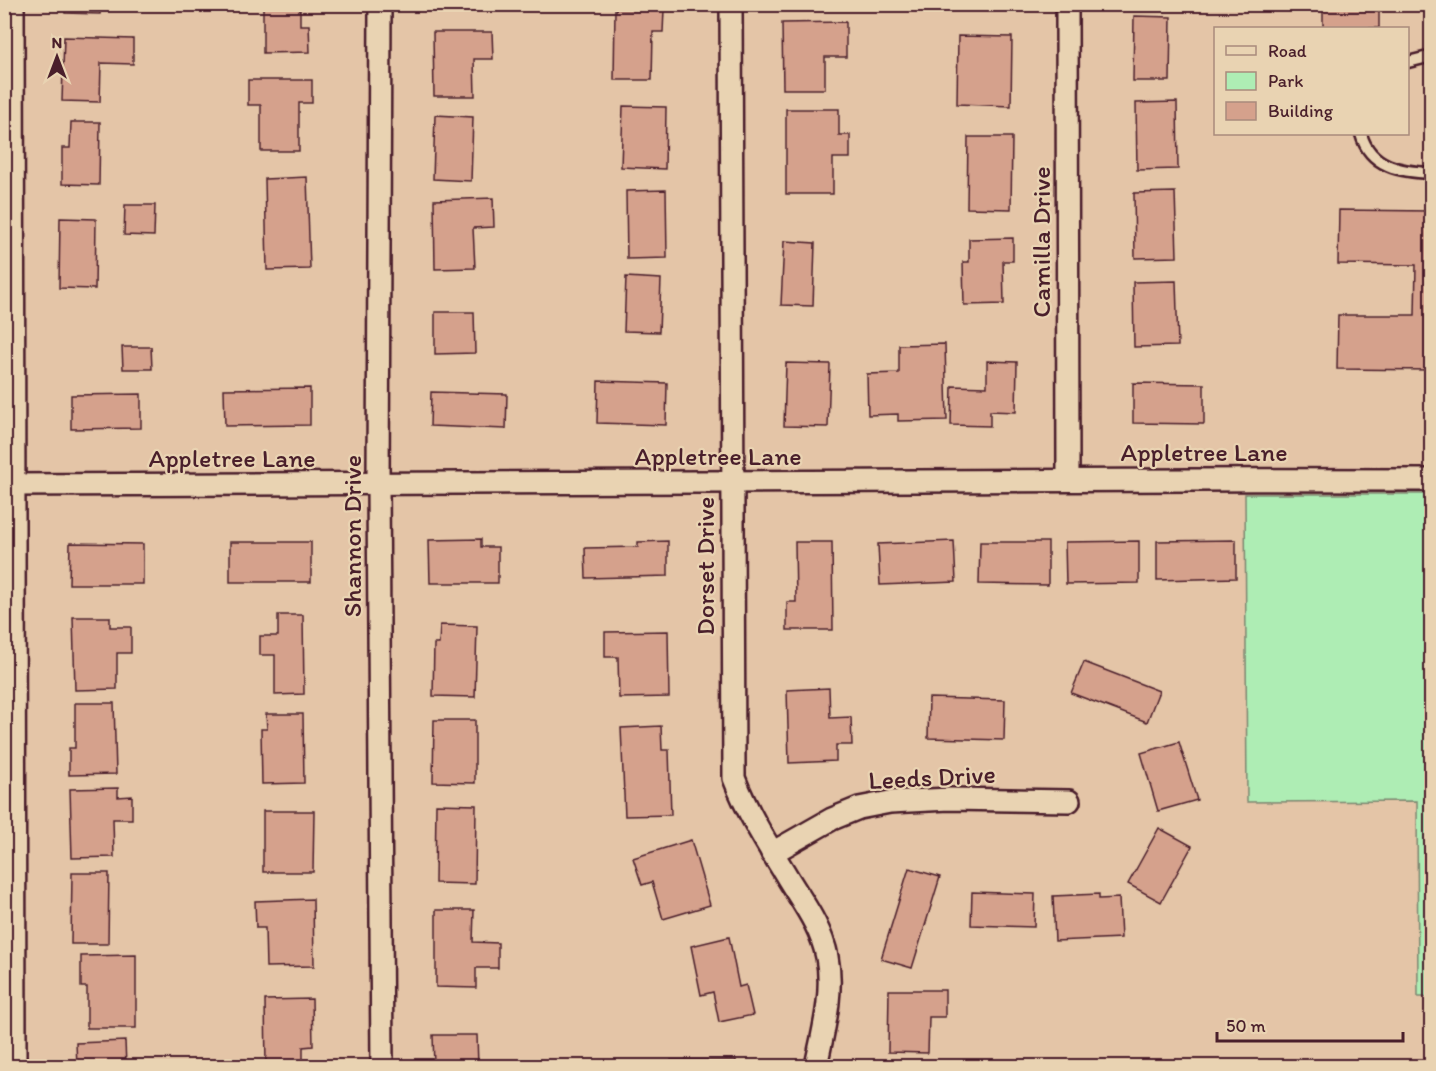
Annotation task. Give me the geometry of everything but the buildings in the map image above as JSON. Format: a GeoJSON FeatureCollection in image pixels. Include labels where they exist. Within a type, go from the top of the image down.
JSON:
{"type":"FeatureCollection","features":[{"type":"Feature","properties":{"kind":"street"},"geometry":{"type":"LineString","coordinates":[[14,4],[9,120],[9,845],[15,1066]]}},
{"type":"Feature","properties":{"kind":"street","name":"Shannon Drive"},"geometry":{"type":"LineString","coordinates":[[380,4],[378,484],[382,1066]]}},
{"type":"Feature","properties":{"kind":"street","name":"Dorset Drive"},"geometry":{"type":"LineString","coordinates":[[731,4],[734,778],[742,798],[772,853],[818,927],[827,958],[828,994],[816,1066]]}},
{"type":"Feature","properties":{"kind":"street","name":"Camilla Drive"},"geometry":{"type":"LineString","coordinates":[[1067,4],[1068,479]]}},
{"type":"Feature","properties":{"kind":"street","name":"Appletree Lane"},"geometry":{"type":"LineString","coordinates":[[9,484],[732,483],[1068,479],[1431,480]]}},
{"type":"Feature","properties":{"kind":"street","name":"Leeds Drive"},"geometry":{"type":"LineString","coordinates":[[772,853],[832,819],[859,808],[890,802],[950,799],[1069,801]]}},
{"type":"Feature","properties":{"kind":"lane"},"geometry":{"type":"LineString","coordinates":[[1409,62],[1431,56]]}},
{"type":"Feature","properties":{"kind":"lane"},"geometry":{"type":"LineString","coordinates":[[1362,135],[1375,158],[1392,168],[1410,172],[1431,172]]}},
{"type":"Feature","properties":{"kind":"green space"},"geometry":{"type":"Polygon","coordinates":[[[1245,494],[1431,494],[1431,997],[1418,997],[1417,801],[1247,802],[1245,494]]]}}]}
